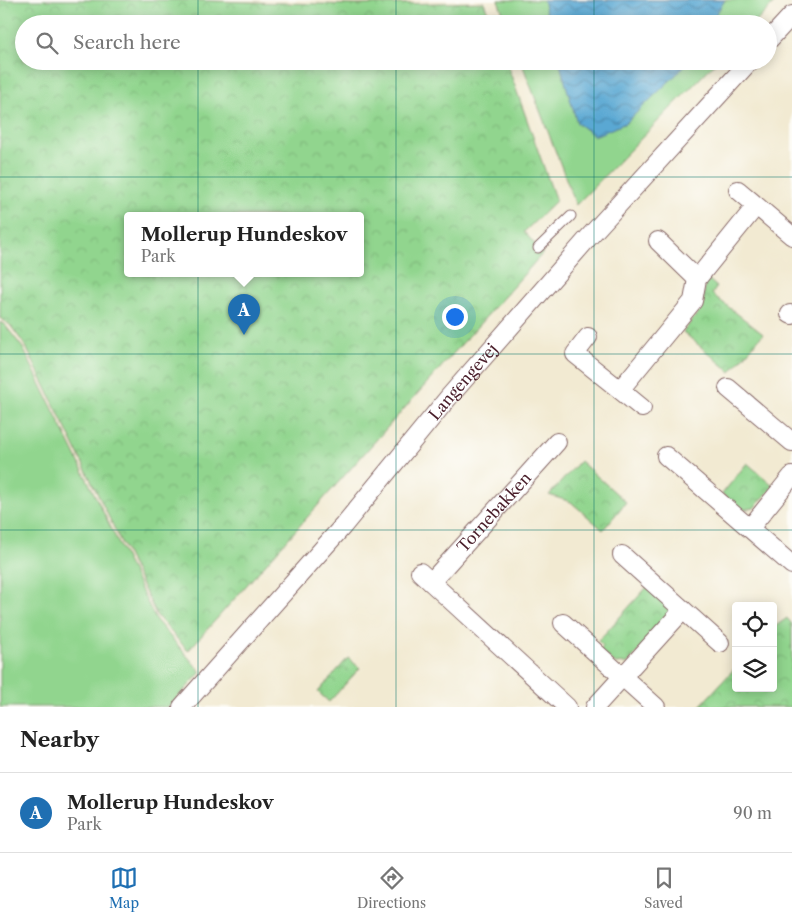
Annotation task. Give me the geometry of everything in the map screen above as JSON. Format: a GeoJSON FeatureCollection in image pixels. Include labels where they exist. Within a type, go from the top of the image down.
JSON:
{"type":"FeatureCollection","features":[{"type":"Feature","properties":{"kind":"street"},"geometry":{"type":"LineString","coordinates":[[777,31],[792,14]]}},
{"type":"Feature","properties":{"kind":"street","name":"Langengevej"},"geometry":{"type":"LineString","coordinates":[[182,707],[343,526],[448,398],[583,243],[742,70]]}},
{"type":"Feature","properties":{"kind":"street"},"geometry":{"type":"LineString","coordinates":[[738,190],[792,236]]}},
{"type":"Feature","properties":{"kind":"street"},"geometry":{"type":"LineString","coordinates":[[620,390],[693,301],[697,279],[756,206]]}},
{"type":"Feature","properties":{"kind":"street"},"geometry":{"type":"LineString","coordinates":[[658,242],[697,279]]}},
{"type":"Feature","properties":{"kind":"street"},"geometry":{"type":"LineString","coordinates":[[588,338],[576,354],[642,408]]}},
{"type":"Feature","properties":{"kind":"street"},"geometry":{"type":"LineString","coordinates":[[728,388],[792,442]]}},
{"type":"Feature","properties":{"kind":"street","name":"Tornebakken"},"geometry":{"type":"LineString","coordinates":[[557,442],[425,577],[567,707]]}},
{"type":"Feature","properties":{"kind":"street"},"geometry":{"type":"LineString","coordinates":[[666,456],[792,564]]}},
{"type":"Feature","properties":{"kind":"street"},"geometry":{"type":"LineString","coordinates":[[750,528],[792,476]]}},
{"type":"Feature","properties":{"kind":"street"},"geometry":{"type":"LineString","coordinates":[[622,555],[720,643]]}},
{"type":"Feature","properties":{"kind":"street"},"geometry":{"type":"LineString","coordinates":[[595,707],[683,610]]}},
{"type":"Feature","properties":{"kind":"street"},"geometry":{"type":"LineString","coordinates":[[563,623],[656,707]]}},
{"type":"Feature","properties":{"kind":"lane"},"geometry":{"type":"LineString","coordinates":[[538,248],[571,216]]}},
{"type":"Feature","properties":{"kind":"green space"},"geometry":{"type":"Polygon","coordinates":[[[0,0],[179,0],[356,5],[484,2],[489,15],[15,15],[15,70],[509,70],[556,201],[524,232],[543,253],[188,651],[157,616],[25,345],[10,325],[0,318],[0,0]]]}},
{"type":"Feature","properties":{"kind":"green space"},"geometry":{"type":"Polygon","coordinates":[[[498,0],[777,0],[763,15],[504,15],[498,0]]]}},
{"type":"Feature","properties":{"kind":"green space"},"geometry":{"type":"Polygon","coordinates":[[[524,70],[708,70],[576,205],[524,70]]]}},
{"type":"Feature","properties":{"kind":"green space"},"geometry":{"type":"Polygon","coordinates":[[[709,280],[717,287],[712,294],[763,334],[731,372],[683,332],[703,306],[705,284],[709,280]]]}},
{"type":"Feature","properties":{"kind":"green space"},"geometry":{"type":"Polygon","coordinates":[[[0,322],[5,325],[23,348],[156,620],[201,672],[169,707],[0,707],[0,322]]]}},
{"type":"Feature","properties":{"kind":"green space"},"geometry":{"type":"Polygon","coordinates":[[[580,461],[626,502],[603,530],[571,502],[549,495],[580,461]]]}},
{"type":"Feature","properties":{"kind":"green space"},"geometry":{"type":"Polygon","coordinates":[[[747,463],[774,486],[754,508],[741,510],[722,494],[747,463]]]}},
{"type":"Feature","properties":{"kind":"green space"},"geometry":{"type":"Polygon","coordinates":[[[648,586],[668,603],[670,615],[628,663],[616,664],[600,651],[603,646],[598,641],[648,586]]]}},
{"type":"Feature","properties":{"kind":"green space"},"geometry":{"type":"Polygon","coordinates":[[[787,618],[792,624],[792,707],[699,707],[732,671],[732,692],[777,692],[777,625],[787,618]]]}},
{"type":"Feature","properties":{"kind":"green space"},"geometry":{"type":"Polygon","coordinates":[[[348,658],[360,668],[329,702],[318,692],[348,658]]]}},
{"type":"Feature","properties":{"kind":"water"},"geometry":{"type":"Polygon","coordinates":[[[543,0],[725,0],[716,15],[547,15],[543,0]]]}},
{"type":"Feature","properties":{"kind":"water"},"geometry":{"type":"Polygon","coordinates":[[[562,70],[681,70],[626,123],[594,136],[577,123],[562,70]]]}},
{"type":"Feature","properties":{"kind":"place","name":"Mollerup Hundeskov"},"geometry":{"type":"Point","coordinates":[244,335]}}]}
